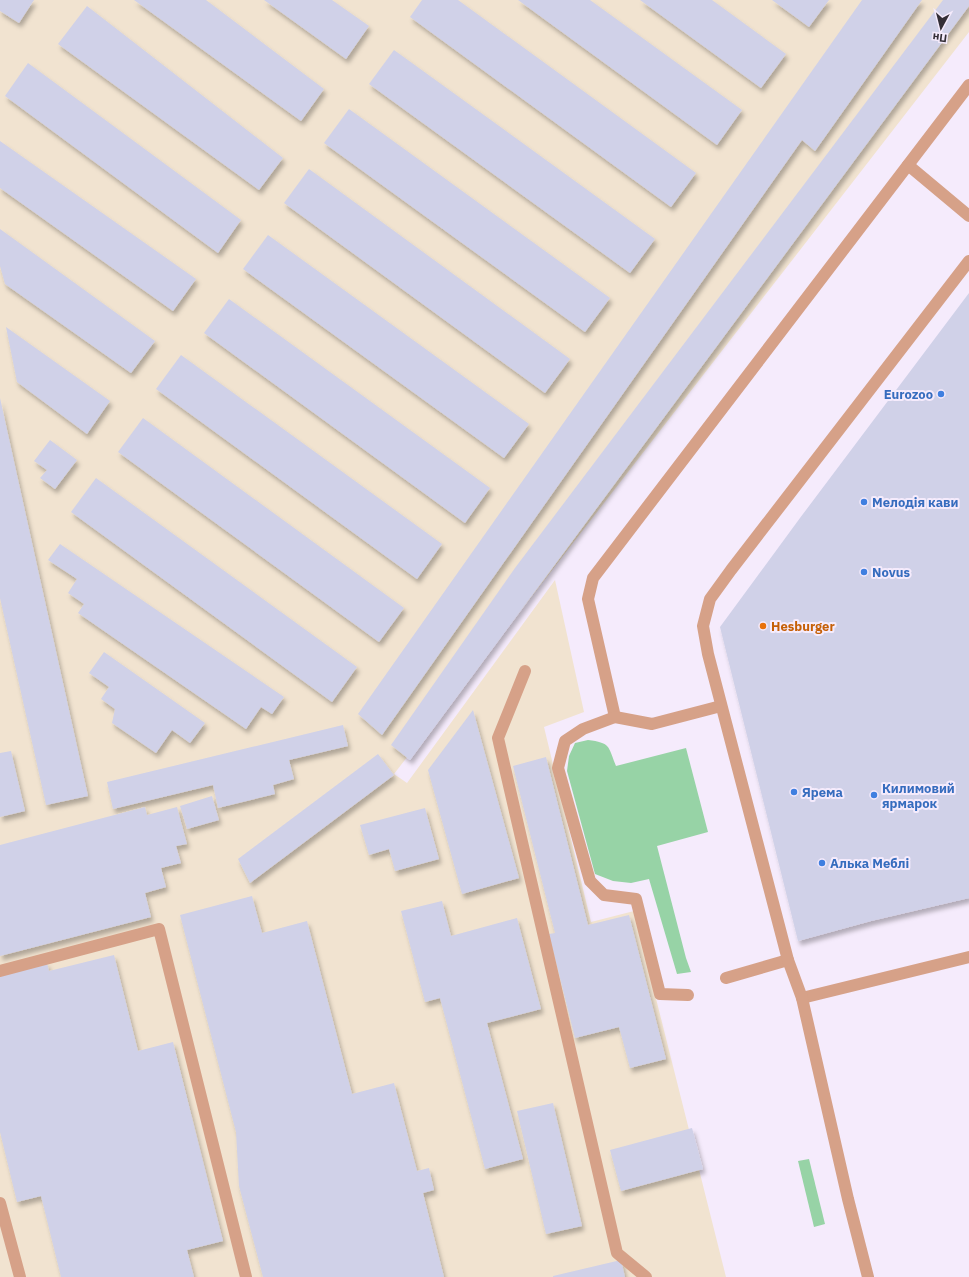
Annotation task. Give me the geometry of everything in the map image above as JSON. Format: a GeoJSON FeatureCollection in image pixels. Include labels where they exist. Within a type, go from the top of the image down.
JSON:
{"type":"FeatureCollection","features":[{"type":"Feature","properties":{"kind":"lane"},"geometry":{"type":"LineString","coordinates":[[615,717],[588,599],[593,578],[969,85]]}},
{"type":"Feature","properties":{"kind":"lane"},"geometry":{"type":"LineString","coordinates":[[908,165],[969,216]]}},
{"type":"Feature","properties":{"kind":"lane"},"geometry":{"type":"LineString","coordinates":[[868,1277],[848,1199],[802,998],[788,960],[721,706],[708,654],[703,626],[710,599],[731,570],[969,261]]}},
{"type":"Feature","properties":{"kind":"lane"},"geometry":{"type":"LineString","coordinates":[[525,670],[498,738],[617,1253],[646,1277]]}},
{"type":"Feature","properties":{"kind":"lane"},"geometry":{"type":"LineString","coordinates":[[688,995],[660,994],[636,900],[604,895],[590,881],[558,768],[565,741],[583,729],[615,717],[652,724],[721,706]]}},
{"type":"Feature","properties":{"kind":"lane"},"geometry":{"type":"LineString","coordinates":[[0,971],[159,929],[246,1277]]}},
{"type":"Feature","properties":{"kind":"lane"},"geometry":{"type":"LineString","coordinates":[[802,998],[969,957]]}},
{"type":"Feature","properties":{"kind":"lane"},"geometry":{"type":"LineString","coordinates":[[726,978],[788,960]]}},
{"type":"Feature","properties":{"kind":"lane"},"geometry":{"type":"LineString","coordinates":[[0,1203],[20,1277]]}},
{"type":"Feature","properties":{"kind":"shaded area"},"geometry":{"type":"Polygon","coordinates":[[[0,0],[969,0],[969,32],[394,774],[407,783],[555,580],[584,712],[544,727],[591,922],[634,911],[726,1277],[0,1277],[0,0]]]}},
{"type":"Feature","properties":{"kind":"green space"},"geometry":{"type":"Polygon","coordinates":[[[588,740],[605,744],[610,750],[616,766],[686,748],[708,832],[657,846],[691,972],[677,974],[649,879],[631,883],[613,881],[595,874],[567,771],[569,756],[575,743],[588,740]]]}},
{"type":"Feature","properties":{"kind":"green space"},"geometry":{"type":"Polygon","coordinates":[[[809,1159],[825,1224],[814,1227],[798,1161],[809,1159]]]}},
{"type":"Feature","properties":{"kind":"building"},"geometry":{"type":"Polygon","coordinates":[[[0,0],[34,0],[19,23],[0,11],[0,0]]]}},
{"type":"Feature","properties":{"kind":"building"},"geometry":{"type":"Polygon","coordinates":[[[134,0],[206,0],[324,89],[301,121],[134,0]]]}},
{"type":"Feature","properties":{"kind":"building"},"geometry":{"type":"Polygon","coordinates":[[[264,0],[332,0],[369,26],[346,59],[264,0]]]}},
{"type":"Feature","properties":{"kind":"building"},"geometry":{"type":"Polygon","coordinates":[[[422,0],[458,0],[696,173],[671,207],[410,17],[422,0]]]}},
{"type":"Feature","properties":{"kind":"building"},"geometry":{"type":"Polygon","coordinates":[[[518,0],[590,0],[742,110],[717,145],[518,0]]]}},
{"type":"Feature","properties":{"kind":"building"},"geometry":{"type":"Polygon","coordinates":[[[640,0],[712,0],[786,54],[761,88],[640,0]]]}},
{"type":"Feature","properties":{"kind":"building"},"geometry":{"type":"Polygon","coordinates":[[[772,0],[829,0],[809,27],[772,0]]]}},
{"type":"Feature","properties":{"kind":"building"},"geometry":{"type":"Polygon","coordinates":[[[862,0],[922,0],[815,151],[802,140],[382,735],[358,714],[862,0]]]}},
{"type":"Feature","properties":{"kind":"building"},"geometry":{"type":"Polygon","coordinates":[[[943,0],[969,0],[969,6],[410,760],[391,745],[515,568],[943,0]]]}},
{"type":"Feature","properties":{"kind":"building"},"geometry":{"type":"Polygon","coordinates":[[[87,6],[283,158],[259,190],[58,44],[87,6]]]}},
{"type":"Feature","properties":{"kind":"building"},"geometry":{"type":"Polygon","coordinates":[[[394,50],[655,239],[630,273],[369,84],[394,50]]]}},
{"type":"Feature","properties":{"kind":"building"},"geometry":{"type":"Polygon","coordinates":[[[28,63],[241,220],[218,253],[5,96],[28,63]]]}},
{"type":"Feature","properties":{"kind":"building"},"geometry":{"type":"Polygon","coordinates":[[[349,109],[610,298],[585,332],[324,143],[349,109]]]}},
{"type":"Feature","properties":{"kind":"building"},"geometry":{"type":"Polygon","coordinates":[[[0,141],[196,279],[173,311],[0,188],[0,141]]]}},
{"type":"Feature","properties":{"kind":"building"},"geometry":{"type":"Polygon","coordinates":[[[309,169],[570,359],[545,393],[284,203],[309,169]]]}},
{"type":"Feature","properties":{"kind":"building"},"geometry":{"type":"Polygon","coordinates":[[[0,229],[155,341],[131,373],[5,284],[0,266],[0,229]]]}},
{"type":"Feature","properties":{"kind":"building"},"geometry":{"type":"Polygon","coordinates":[[[268,235],[529,424],[504,458],[243,269],[268,235]]]}},
{"type":"Feature","properties":{"kind":"building","name":"Novus"},"geometry":{"type":"Polygon","coordinates":[[[969,293],[969,898],[871,921],[798,941],[720,627],[969,293]]]}},
{"type":"Feature","properties":{"kind":"building"},"geometry":{"type":"Polygon","coordinates":[[[229,299],[490,488],[465,523],[204,333],[229,299]]]}},
{"type":"Feature","properties":{"kind":"building"},"geometry":{"type":"Polygon","coordinates":[[[6,327],[110,401],[87,434],[17,382],[6,327]]]}},
{"type":"Feature","properties":{"kind":"building"},"geometry":{"type":"Polygon","coordinates":[[[181,355],[442,544],[417,579],[156,389],[181,355]]]}},
{"type":"Feature","properties":{"kind":"building"},"geometry":{"type":"Polygon","coordinates":[[[0,398],[88,796],[46,805],[0,598],[0,398]]]}},
{"type":"Feature","properties":{"kind":"building"},"geometry":{"type":"Polygon","coordinates":[[[143,418],[404,608],[379,642],[118,452],[143,418]]]}},
{"type":"Feature","properties":{"kind":"building"},"geometry":{"type":"Polygon","coordinates":[[[50,440],[77,460],[55,489],[40,478],[47,470],[34,461],[50,440]]]}},
{"type":"Feature","properties":{"kind":"building"},"geometry":{"type":"Polygon","coordinates":[[[96,478],[357,667],[332,702],[71,512],[96,478]]]}},
{"type":"Feature","properties":{"kind":"building"},"geometry":{"type":"Polygon","coordinates":[[[60,544],[284,697],[272,714],[261,707],[246,729],[78,613],[84,604],[68,593],[77,579],[48,560],[60,544]]]}},
{"type":"Feature","properties":{"kind":"building"},"geometry":{"type":"Polygon","coordinates":[[[104,652],[205,723],[190,743],[172,730],[156,753],[112,723],[115,709],[101,699],[109,687],[89,673],[104,652]]]}},
{"type":"Feature","properties":{"kind":"building"},"geometry":{"type":"Polygon","coordinates":[[[473,710],[519,878],[462,894],[428,770],[473,710]]]}},
{"type":"Feature","properties":{"kind":"building"},"geometry":{"type":"Polygon","coordinates":[[[343,725],[348,746],[289,760],[294,779],[273,785],[275,794],[218,808],[213,785],[113,809],[107,782],[343,725]]]}},
{"type":"Feature","properties":{"kind":"building"},"geometry":{"type":"Polygon","coordinates":[[[11,751],[25,811],[0,817],[0,753],[11,751]]]}},
{"type":"Feature","properties":{"kind":"building"},"geometry":{"type":"Polygon","coordinates":[[[378,754],[394,775],[250,883],[238,859],[378,754]]]}},
{"type":"Feature","properties":{"kind":"building"},"geometry":{"type":"Polygon","coordinates":[[[546,757],[588,925],[629,915],[666,1059],[630,1068],[619,1027],[575,1038],[549,934],[555,933],[513,766],[546,757]]]}},
{"type":"Feature","properties":{"kind":"building"},"geometry":{"type":"Polygon","coordinates":[[[212,796],[219,820],[187,829],[180,806],[212,796]]]}},
{"type":"Feature","properties":{"kind":"building"},"geometry":{"type":"Polygon","coordinates":[[[145,807],[147,815],[177,807],[187,844],[176,846],[181,863],[161,868],[166,887],[145,893],[151,917],[0,956],[0,845],[145,807]]]}},
{"type":"Feature","properties":{"kind":"building"},"geometry":{"type":"Polygon","coordinates":[[[425,808],[439,859],[395,871],[389,849],[369,855],[360,825],[425,808]]]}},
{"type":"Feature","properties":{"kind":"building"},"geometry":{"type":"Polygon","coordinates":[[[252,896],[262,933],[307,921],[352,1094],[394,1083],[417,1171],[429,1168],[434,1190],[423,1193],[444,1277],[263,1277],[239,1186],[236,1132],[180,915],[252,896]]]}},
{"type":"Feature","properties":{"kind":"building"},"geometry":{"type":"Polygon","coordinates":[[[442,901],[451,936],[517,918],[541,1009],[487,1023],[523,1159],[485,1169],[440,998],[425,1002],[401,911],[442,901]]]}},
{"type":"Feature","properties":{"kind":"building"},"geometry":{"type":"Polygon","coordinates":[[[114,955],[138,1051],[173,1042],[223,1241],[187,1250],[194,1277],[61,1277],[41,1196],[17,1202],[0,1132],[0,974],[47,963],[49,971],[114,955]]]}},
{"type":"Feature","properties":{"kind":"building"},"geometry":{"type":"Polygon","coordinates":[[[553,1103],[582,1226],[546,1234],[517,1111],[553,1103]]]}},
{"type":"Feature","properties":{"kind":"building"},"geometry":{"type":"Polygon","coordinates":[[[692,1128],[703,1169],[621,1191],[610,1150],[692,1128]]]}},
{"type":"Feature","properties":{"kind":"building"},"geometry":{"type":"Polygon","coordinates":[[[621,1260],[625,1277],[553,1277],[553,1276],[621,1260]]]}},
{"type":"Feature","properties":{"kind":"place","name":"Eurozoo"},"geometry":{"type":"Point","coordinates":[941,394]}},
{"type":"Feature","properties":{"kind":"place","name":"Мелодія кави"},"geometry":{"type":"Point","coordinates":[864,502]}},
{"type":"Feature","properties":{"kind":"place","name":"Novus"},"geometry":{"type":"Point","coordinates":[864,572]}},
{"type":"Feature","properties":{"kind":"place","name":"Hesburger"},"geometry":{"type":"Point","coordinates":[763,626]}},
{"type":"Feature","properties":{"kind":"place","name":"Ярема"},"geometry":{"type":"Point","coordinates":[794,792]}},
{"type":"Feature","properties":{"kind":"place","name":"Килимовий ярмарок"},"geometry":{"type":"Point","coordinates":[874,795]}},
{"type":"Feature","properties":{"kind":"place","name":"Алька Меблі"},"geometry":{"type":"Point","coordinates":[822,863]}}]}
